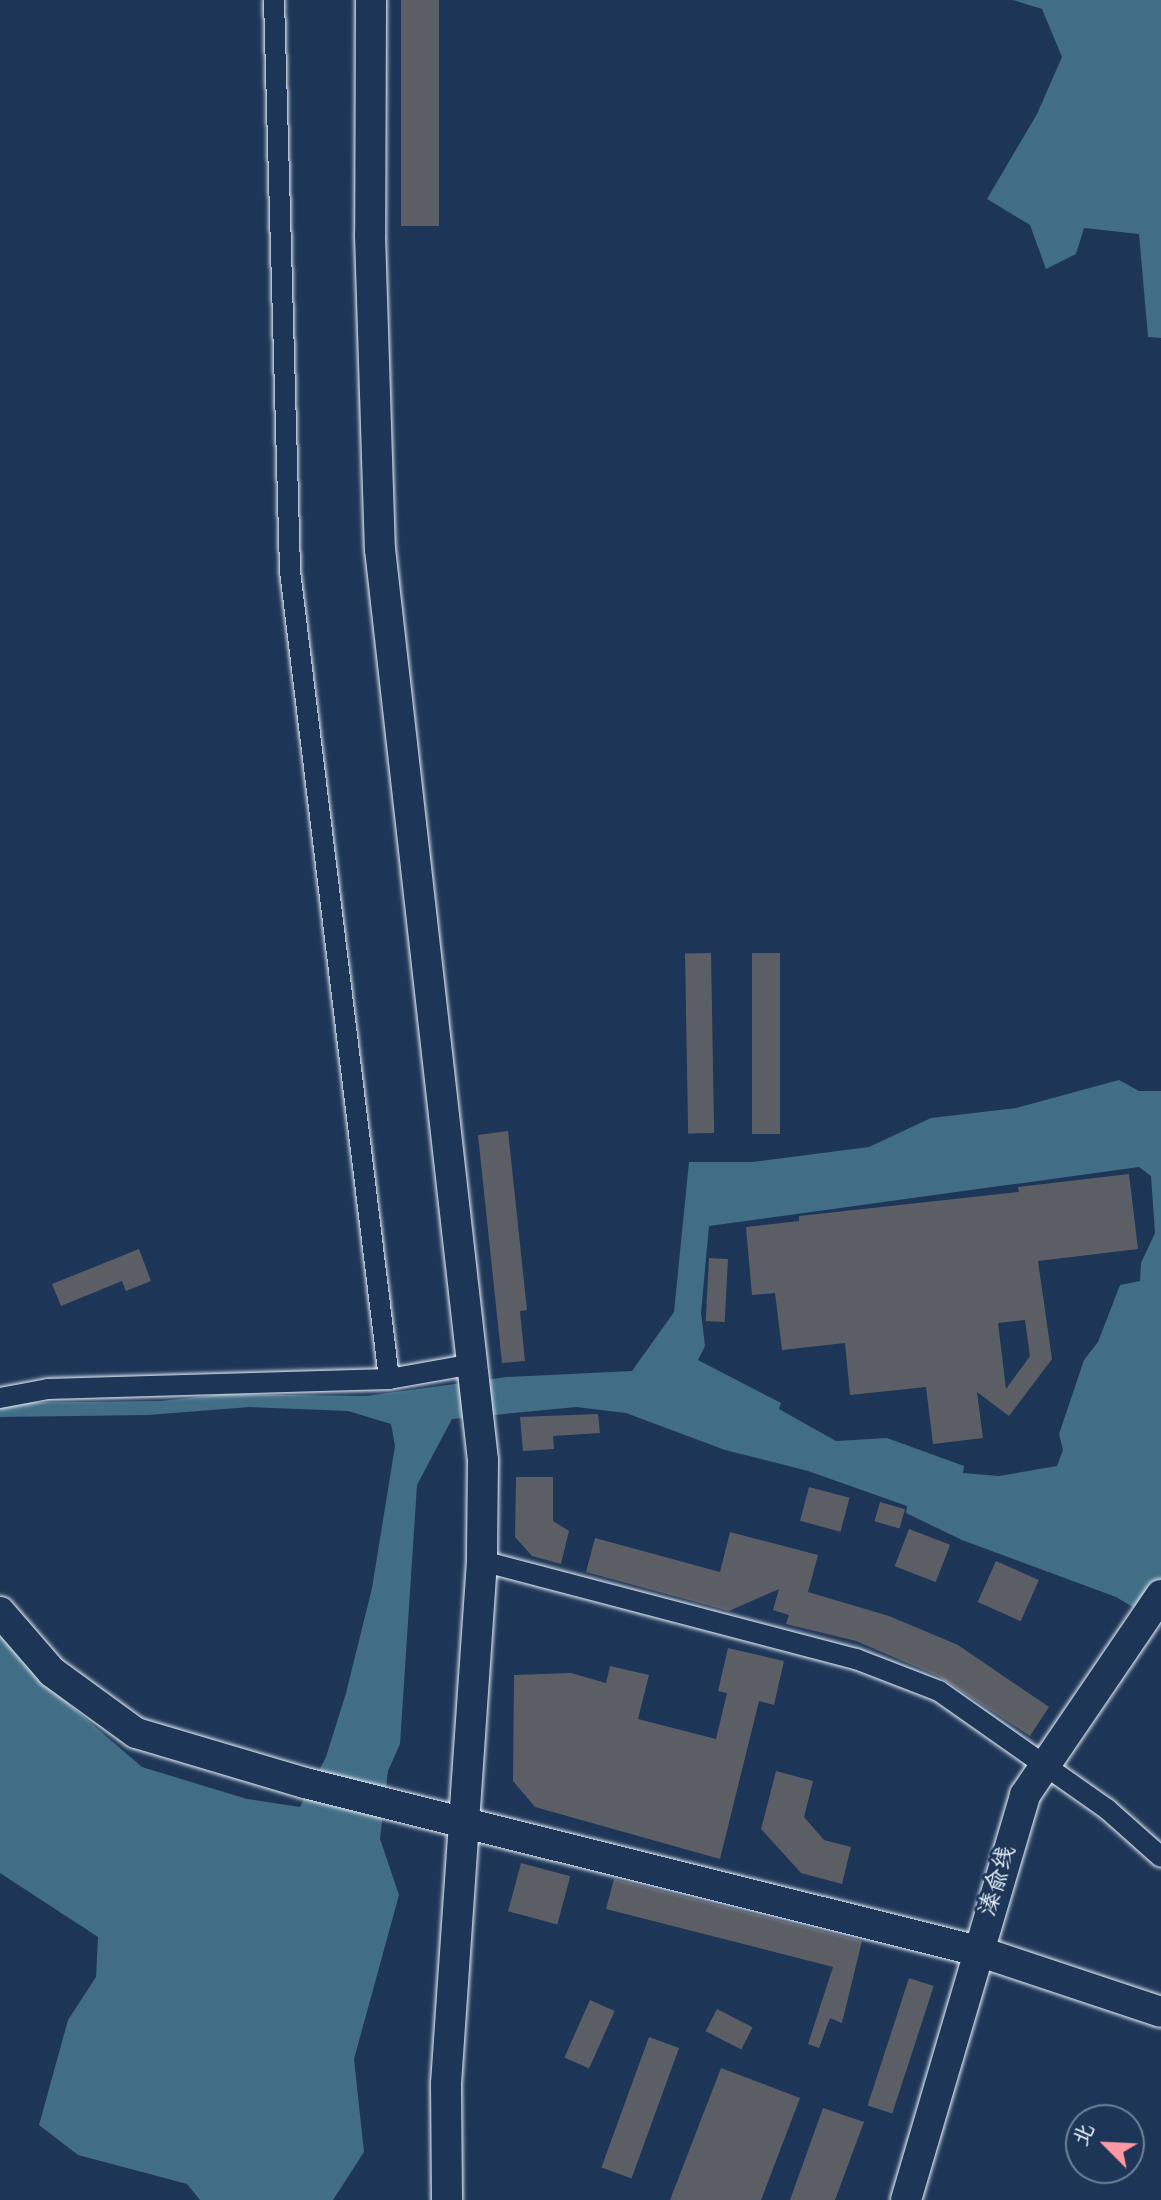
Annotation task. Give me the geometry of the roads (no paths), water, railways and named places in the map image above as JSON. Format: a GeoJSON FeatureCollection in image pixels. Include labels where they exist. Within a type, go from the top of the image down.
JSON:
{"type":"FeatureCollection","features":[{"type":"Feature","properties":{"kind":"street"},"geometry":{"type":"LineString","coordinates":[[274,0],[290,571],[389,1379]]}},
{"type":"Feature","properties":{"kind":"street"},"geometry":{"type":"LineString","coordinates":[[371,0],[370,235],[380,549],[481,1433],[482,1561],[446,2084],[447,2200]]}},
{"type":"Feature","properties":{"kind":"street"},"geometry":{"type":"LineString","coordinates":[[0,1398],[48,1389],[389,1379],[473,1364]]}},
{"type":"Feature","properties":{"kind":"street"},"geometry":{"type":"LineString","coordinates":[[482,1561],[856,1659],[939,1691],[1107,1809],[1161,1857]]}},
{"type":"Feature","properties":{"kind":"street","name":"溱俞线"},"geometry":{"type":"LineString","coordinates":[[906,2200],[1025,1795],[1161,1595]]}},
{"type":"Feature","properties":{"kind":"street"},"geometry":{"type":"LineString","coordinates":[[0,1612],[52,1672],[136,1733],[305,1783],[978,1951],[1161,2012]]}},
{"type":"Feature","properties":{"kind":"water"},"geometry":{"type":"Polygon","coordinates":[[[1013,0],[1161,0],[1161,338],[1148,337],[1139,234],[1084,228],[1076,254],[1046,269],[1030,225],[987,199],[1037,114],[1062,57],[1042,9],[1013,0]]]}},
{"type":"Feature","properties":{"kind":"water"},"geometry":{"type":"Polygon","coordinates":[[[1119,1080],[1139,1091],[1161,1091],[1161,1624],[1116,1597],[962,1540],[906,1513],[907,1506],[808,1471],[725,1450],[626,1413],[576,1407],[452,1419],[417,1485],[400,1744],[388,1771],[380,1839],[399,1895],[354,2059],[364,2152],[333,2200],[200,2200],[187,2184],[78,2155],[39,2125],[68,2020],[96,1977],[98,1937],[0,1873],[0,1632],[37,1677],[142,1767],[247,1799],[300,1807],[326,1757],[346,1693],[372,1588],[395,1446],[391,1424],[348,1411],[250,1407],[148,1415],[0,1417],[0,1403],[161,1401],[228,1394],[366,1396],[507,1377],[632,1371],[674,1312],[689,1162],[752,1162],[869,1147],[931,1118],[1016,1108],[1119,1080]],[[1139,1167],[709,1226],[701,1313],[705,1346],[698,1360],[781,1403],[779,1409],[836,1441],[887,1438],[964,1466],[963,1473],[999,1476],[1057,1466],[1063,1450],[1059,1434],[1084,1360],[1098,1342],[1120,1285],[1140,1281],[1141,1263],[1155,1233],[1151,1176],[1139,1167]]]}}]}
